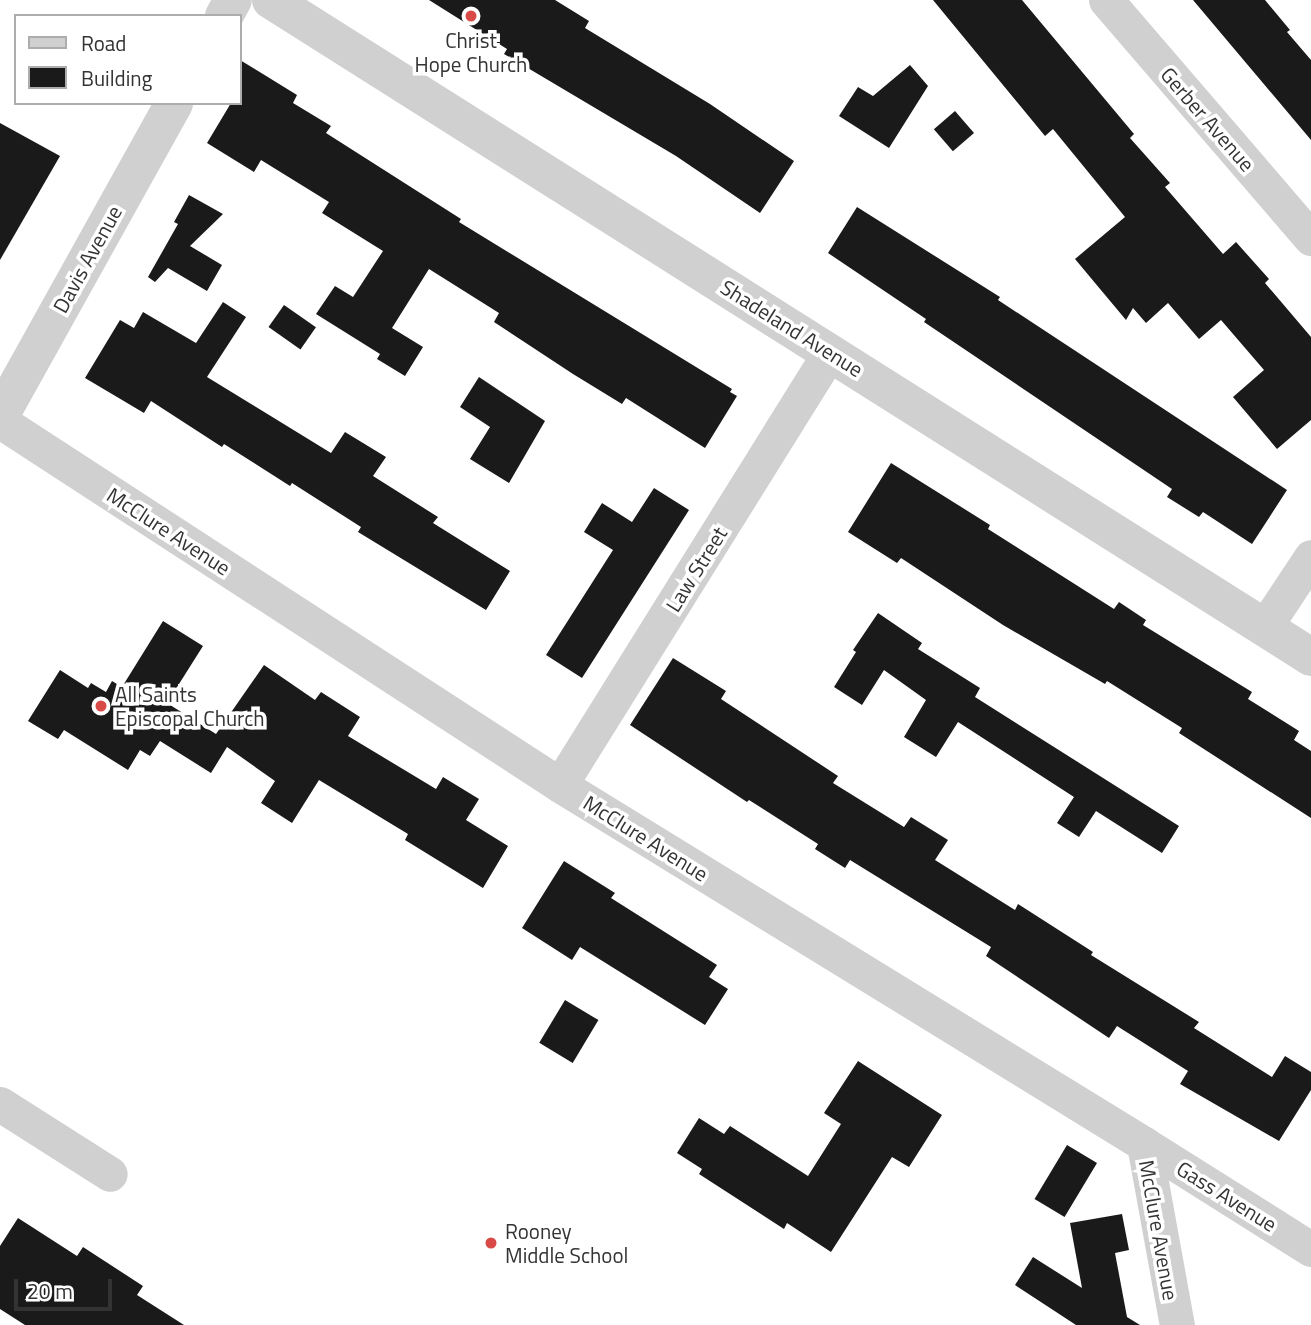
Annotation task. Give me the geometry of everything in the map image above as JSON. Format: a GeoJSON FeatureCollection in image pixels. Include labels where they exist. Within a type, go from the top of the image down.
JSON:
{"type":"FeatureCollection","features":[{"type":"Feature","properties":{"kind":"street","name":"Shadeland Avenue"},"geometry":{"type":"LineString","coordinates":[[271,0],[1311,657]]}},
{"type":"Feature","properties":{"kind":"street","name":"Gerber Avenue"},"geometry":{"type":"LineString","coordinates":[[1106,0],[1311,239]]}},
{"type":"Feature","properties":{"kind":"street","name":"Davis Avenue"},"geometry":{"type":"LineString","coordinates":[[0,418],[173,105]]}},
{"type":"Feature","properties":{"kind":"street","name":"Law Street"},"geometry":{"type":"LineString","coordinates":[[561,785],[830,352]]}},
{"type":"Feature","properties":{"kind":"street","name":"McClure Avenue"},"geometry":{"type":"LineString","coordinates":[[0,418],[561,785],[1144,1144],[1177,1325]]}},
{"type":"Feature","properties":{"kind":"street"},"geometry":{"type":"LineString","coordinates":[[1264,628],[1311,557]]}},
{"type":"Feature","properties":{"kind":"street"},"geometry":{"type":"LineString","coordinates":[[0,1104],[110,1174]]}},
{"type":"Feature","properties":{"kind":"street","name":"Gass Avenue"},"geometry":{"type":"LineString","coordinates":[[1144,1144],[1311,1249]]}},
{"type":"Feature","properties":{"kind":"building"},"geometry":{"type":"Polygon","coordinates":[[[429,0],[555,0],[589,21],[585,28],[710,104],[794,161],[760,213],[676,156],[504,54],[507,49],[429,0]]]}},
{"type":"Feature","properties":{"kind":"building"},"geometry":{"type":"Polygon","coordinates":[[[933,0],[1022,0],[1134,134],[1130,138],[1170,183],[1165,187],[1223,254],[1236,242],[1269,279],[1265,283],[1311,337],[1311,420],[1277,449],[1233,397],[1264,370],[1221,320],[1199,339],[1168,303],[1146,323],[1133,308],[1126,320],[1075,259],[1125,217],[1053,129],[1045,136],[933,0]]]}},
{"type":"Feature","properties":{"kind":"building"},"geometry":{"type":"Polygon","coordinates":[[[1193,0],[1265,0],[1311,60],[1311,140],[1193,0]]]}},
{"type":"Feature","properties":{"kind":"building"},"geometry":{"type":"Polygon","coordinates":[[[242,61],[297,95],[293,103],[331,126],[326,133],[461,219],[459,222],[732,389],[730,392],[737,396],[705,448],[626,398],[622,404],[573,374],[494,322],[499,313],[429,269],[392,328],[423,347],[405,376],[377,359],[380,354],[316,314],[335,286],[353,297],[383,251],[322,213],[329,202],[261,160],[254,172],[207,143],[230,105],[242,105],[242,61]]]}},
{"type":"Feature","properties":{"kind":"building"},"geometry":{"type":"Polygon","coordinates":[[[910,65],[928,86],[889,148],[839,116],[858,87],[873,96],[910,65]]]}},
{"type":"Feature","properties":{"kind":"building"},"geometry":{"type":"Polygon","coordinates":[[[955,111],[974,133],[953,151],[934,129],[955,111]]]}},
{"type":"Feature","properties":{"kind":"building"},"geometry":{"type":"Polygon","coordinates":[[[0,123],[60,156],[0,260],[0,123]]]}},
{"type":"Feature","properties":{"kind":"building"},"geometry":{"type":"Polygon","coordinates":[[[189,195],[223,214],[190,246],[222,265],[207,291],[168,268],[155,282],[148,277],[178,224],[174,222],[189,195]]]}},
{"type":"Feature","properties":{"kind":"building"},"geometry":{"type":"Polygon","coordinates":[[[857,207],[1000,297],[998,300],[1287,490],[1252,544],[1203,512],[1199,517],[1167,497],[1172,489],[924,322],[926,319],[828,253],[857,207]]]}},
{"type":"Feature","properties":{"kind":"building"},"geometry":{"type":"Polygon","coordinates":[[[223,302],[246,317],[207,377],[331,453],[345,432],[386,457],[373,476],[438,517],[433,523],[510,571],[486,610],[358,532],[361,527],[292,483],[290,486],[224,444],[222,447],[151,401],[144,413],[85,378],[120,320],[134,328],[143,312],[196,343],[223,302]]]}},
{"type":"Feature","properties":{"kind":"building"},"geometry":{"type":"Polygon","coordinates":[[[284,305],[316,327],[300,349],[269,327],[284,305]]]}},
{"type":"Feature","properties":{"kind":"building"},"geometry":{"type":"Polygon","coordinates":[[[479,377],[545,421],[509,483],[470,459],[490,427],[460,407],[479,377]]]}},
{"type":"Feature","properties":{"kind":"building"},"geometry":{"type":"Polygon","coordinates":[[[891,463],[990,525],[988,529],[1114,609],[1119,602],[1146,620],[1143,625],[1252,692],[1248,699],[1299,731],[1294,740],[1311,751],[1311,818],[1179,733],[1182,728],[1107,681],[1105,684],[1003,625],[901,558],[897,563],[848,532],[891,463]]]}},
{"type":"Feature","properties":{"kind":"building"},"geometry":{"type":"Polygon","coordinates":[[[654,488],[689,510],[582,678],[546,655],[613,550],[584,532],[602,503],[632,522],[654,488]]]}},
{"type":"Feature","properties":{"kind":"building"},"geometry":{"type":"Polygon","coordinates":[[[878,613],[922,643],[918,649],[980,688],[975,697],[1179,826],[1162,853],[1096,811],[1079,837],[1057,823],[1074,797],[958,722],[936,757],[904,737],[926,700],[884,670],[862,705],[834,687],[856,652],[853,650],[878,613]]]}},
{"type":"Feature","properties":{"kind":"building"},"geometry":{"type":"Polygon","coordinates":[[[163,621],[203,646],[167,703],[216,734],[264,665],[315,700],[321,692],[360,717],[348,736],[436,789],[443,777],[479,799],[466,820],[508,846],[483,888],[405,840],[408,834],[319,780],[292,823],[261,803],[275,781],[227,747],[211,773],[160,741],[150,756],[140,750],[128,770],[64,730],[58,739],[28,721],[60,670],[88,688],[91,683],[106,692],[112,681],[122,687],[163,621]]]}},
{"type":"Feature","properties":{"kind":"building"},"geometry":{"type":"Polygon","coordinates":[[[673,658],[726,691],[721,699],[838,776],[833,783],[904,827],[911,817],[948,840],[935,860],[1015,910],[1018,904],[1093,952],[1091,955],[1199,1022],[1194,1028],[1272,1077],[1285,1056],[1311,1072],[1311,1090],[1279,1141],[1180,1084],[1188,1071],[1117,1026],[1109,1038],[986,956],[991,947],[850,860],[845,868],[815,849],[818,844],[749,800],[747,802],[630,725],[673,658]]]}},
{"type":"Feature","properties":{"kind":"building"},"geometry":{"type":"Polygon","coordinates":[[[564,861],[615,893],[611,898],[717,965],[709,977],[728,989],[705,1025],[580,947],[572,960],[522,928],[564,861]]]}},
{"type":"Feature","properties":{"kind":"building"},"geometry":{"type":"Polygon","coordinates":[[[565,1000],[598,1020],[573,1063],[539,1043],[565,1000]]]}},
{"type":"Feature","properties":{"kind":"building"},"geometry":{"type":"Polygon","coordinates":[[[858,1061],[942,1115],[909,1167],[892,1157],[831,1252],[787,1223],[784,1229],[699,1174],[702,1169],[677,1153],[699,1118],[724,1134],[730,1126],[808,1176],[841,1124],[824,1113],[858,1061]]]}},
{"type":"Feature","properties":{"kind":"building"},"geometry":{"type":"Polygon","coordinates":[[[1067,1145],[1097,1163],[1065,1217],[1035,1199],[1067,1145]]]}},
{"type":"Feature","properties":{"kind":"building"},"geometry":{"type":"Polygon","coordinates":[[[1122,1214],[1129,1250],[1115,1253],[1127,1317],[1140,1325],[1076,1325],[1015,1285],[1033,1257],[1082,1288],[1070,1223],[1122,1214]]]}},
{"type":"Feature","properties":{"kind":"building"},"geometry":{"type":"Polygon","coordinates":[[[18,1218],[77,1256],[83,1247],[143,1286],[137,1295],[184,1325],[25,1325],[0,1309],[0,1246],[18,1218]]]}},
{"type":"Feature","properties":{"kind":"place","name":"Christ Hope Church"},"geometry":{"type":"Point","coordinates":[471,16]}},
{"type":"Feature","properties":{"kind":"place","name":"All Saints Episcopal Church"},"geometry":{"type":"Point","coordinates":[101,706]}},
{"type":"Feature","properties":{"kind":"place","name":"Rooney Middle School"},"geometry":{"type":"Point","coordinates":[491,1243]}}]}
